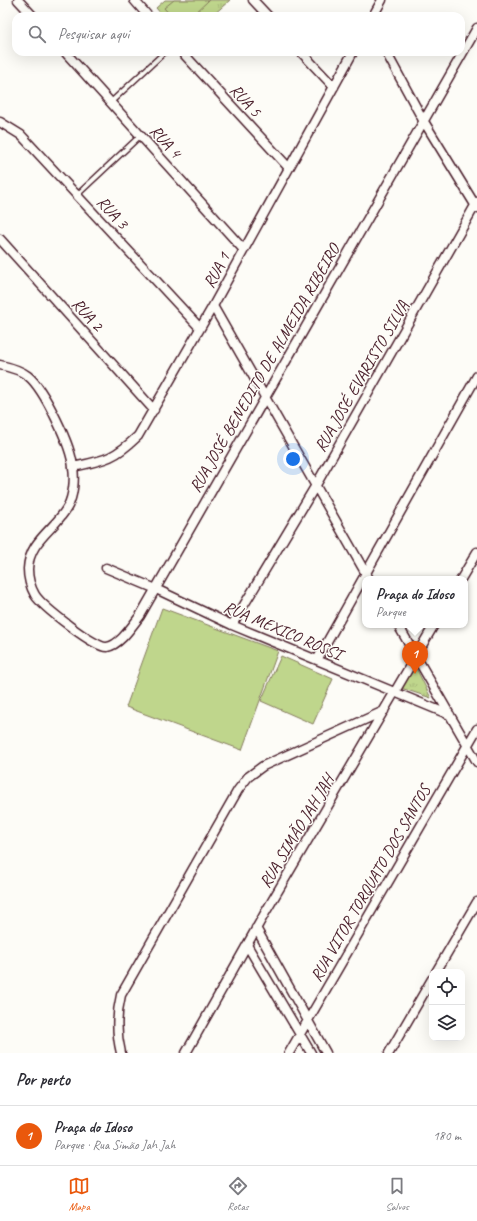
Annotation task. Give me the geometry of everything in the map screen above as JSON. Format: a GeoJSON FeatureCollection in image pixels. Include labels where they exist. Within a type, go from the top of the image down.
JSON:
{"type":"FeatureCollection","features":[{"type":"Feature","properties":{"kind":"street"},"geometry":{"type":"LineString","coordinates":[[18,0],[29,12]]}},
{"type":"Feature","properties":{"kind":"street"},"geometry":{"type":"LineString","coordinates":[[134,0],[144,12]]}},
{"type":"Feature","properties":{"kind":"street"},"geometry":{"type":"LineString","coordinates":[[253,0],[264,12]]}},
{"type":"Feature","properties":{"kind":"street"},"geometry":{"type":"LineString","coordinates":[[375,12],[379,2]]}},
{"type":"Feature","properties":{"kind":"street","name":"RUA JOSÉ BENEDITO DE ALMEIDA RIBEIRO"},"geometry":{"type":"LineString","coordinates":[[465,48],[477,28]]}},
{"type":"Feature","properties":{"kind":"street","name":"RUA 4"},"geometry":{"type":"LineString","coordinates":[[69,56],[244,250]]}},
{"type":"Feature","properties":{"kind":"street","name":"RUA 5"},"geometry":{"type":"LineString","coordinates":[[186,56],[289,168]]}},
{"type":"Feature","properties":{"kind":"street"},"geometry":{"type":"LineString","coordinates":[[305,56],[334,87]]}},
{"type":"Feature","properties":{"kind":"street","name":"RUA 1"},"geometry":{"type":"LineString","coordinates":[[74,467],[104,461],[122,452],[138,436],[213,306],[351,56]]}},
{"type":"Feature","properties":{"kind":"street"},"geometry":{"type":"LineString","coordinates":[[388,56],[423,120],[476,205]]}},
{"type":"Feature","properties":{"kind":"street","name":"RUA JOSÉ BENEDITO DE ALMEIDA RIBEIRO"},"geometry":{"type":"LineString","coordinates":[[74,467],[73,492],[68,506],[57,522],[41,536],[34,547],[28,569],[34,594],[43,605],[96,645],[108,647],[115,644],[133,625],[156,589],[461,56]]}},
{"type":"Feature","properties":{"kind":"street","name":"RUA 3"},"geometry":{"type":"LineString","coordinates":[[0,122],[21,135],[200,328]]}},
{"type":"Feature","properties":{"kind":"street","name":"RUA JOSÉ EVARISTO SILVA"},"geometry":{"type":"LineString","coordinates":[[232,626],[316,485],[476,205]]}},
{"type":"Feature","properties":{"kind":"street","name":"RUA 2"},"geometry":{"type":"LineString","coordinates":[[0,239],[154,410]]}},
{"type":"Feature","properties":{"kind":"street"},"geometry":{"type":"LineString","coordinates":[[213,306],[266,396],[367,576]]}},
{"type":"Feature","properties":{"kind":"street"},"geometry":{"type":"LineString","coordinates":[[0,365],[27,375],[38,387],[69,452],[74,467]]}},
{"type":"Feature","properties":{"kind":"street"},"geometry":{"type":"LineString","coordinates":[[367,576],[477,376]]}},
{"type":"Feature","properties":{"kind":"street"},"geometry":{"type":"LineString","coordinates":[[463,576],[477,552]]}},
{"type":"Feature","properties":{"kind":"street","name":"RUA MEXICO ROSSI"},"geometry":{"type":"LineString","coordinates":[[106,568],[156,589],[232,626],[450,715]]}},
{"type":"Feature","properties":{"kind":"street"},"geometry":{"type":"LineString","coordinates":[[317,660],[362,584]]}},
{"type":"Feature","properties":{"kind":"street"},"geometry":{"type":"LineString","coordinates":[[400,628],[477,762]]}},
{"type":"Feature","properties":{"kind":"street","name":"RUA SIMÃO JAH JAH"},"geometry":{"type":"LineString","coordinates":[[186,1053],[248,945],[256,928],[432,628]]}},
{"type":"Feature","properties":{"kind":"street"},"geometry":{"type":"LineString","coordinates":[[121,1053],[117,1037],[117,1013],[120,995],[238,790],[248,777],[263,766],[384,711]]}},
{"type":"Feature","properties":{"kind":"street","name":"RUA VITOR TORQUATO DOS SANTOS"},"geometry":{"type":"LineString","coordinates":[[289,1053],[477,729]]}},
{"type":"Feature","properties":{"kind":"street"},"geometry":{"type":"LineString","coordinates":[[438,969],[477,902]]}},
{"type":"Feature","properties":{"kind":"street"},"geometry":{"type":"LineString","coordinates":[[256,928],[326,1053]]}},
{"type":"Feature","properties":{"kind":"street"},"geometry":{"type":"LineString","coordinates":[[248,945],[311,1053]]}},
{"type":"Feature","properties":{"kind":"street"},"geometry":{"type":"LineString","coordinates":[[389,1053],[429,984]]}},
{"type":"Feature","properties":{"kind":"lane"},"geometry":{"type":"LineString","coordinates":[[111,102],[161,56]]}},
{"type":"Feature","properties":{"kind":"lane"},"geometry":{"type":"LineString","coordinates":[[77,196],[141,135]]}},
{"type":"Feature","properties":{"kind":"green space"},"geometry":{"type":"Polygon","coordinates":[[[165,0],[230,0],[216,12],[160,12],[156,8],[165,0]]]}},
{"type":"Feature","properties":{"kind":"green space"},"geometry":{"type":"Polygon","coordinates":[[[174,0],[209,0],[196,12],[168,12],[164,8],[174,0]]]}},
{"type":"Feature","properties":{"kind":"green space"},"geometry":{"type":"Polygon","coordinates":[[[162,608],[278,651],[242,750],[126,707],[162,608]]]}},
{"type":"Feature","properties":{"kind":"green space"},"geometry":{"type":"Polygon","coordinates":[[[281,656],[333,679],[313,724],[261,701],[281,656]]]}},
{"type":"Feature","properties":{"kind":"green space"},"geometry":{"type":"Polygon","coordinates":[[[415,666],[431,698],[401,688],[415,666]]]}},
{"type":"Feature","properties":{"kind":"place","name":"Praça do Idoso"},"geometry":{"type":"Point","coordinates":[415,674]}}]}
